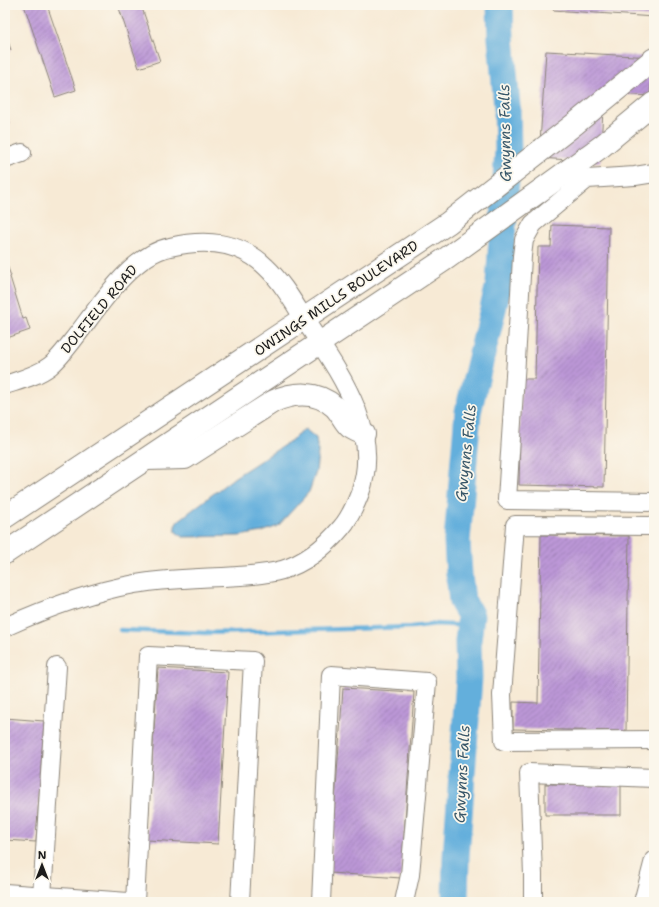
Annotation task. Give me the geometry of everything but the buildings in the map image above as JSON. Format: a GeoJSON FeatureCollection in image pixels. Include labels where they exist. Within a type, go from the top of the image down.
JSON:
{"type":"FeatureCollection","features":[{"type":"Feature","properties":{"kind":"main road","name":"OWINGS MILLS BOULEVARD"},"geometry":{"type":"LineString","coordinates":[[5,517],[448,223],[576,123],[654,59]]}},
{"type":"Feature","properties":{"kind":"main road","name":"OWINGS MILLS BOULEVARD"},"geometry":{"type":"LineString","coordinates":[[5,552],[447,258],[602,146],[654,103]]}},
{"type":"Feature","properties":{"kind":"main road"},"geometry":{"type":"LineString","coordinates":[[5,533],[284,348],[304,319]]}},
{"type":"Feature","properties":{"kind":"main road"},"geometry":{"type":"LineString","coordinates":[[146,459],[185,458],[274,401],[286,396],[297,394],[306,394],[324,400],[335,407],[350,427],[364,434]]}},
{"type":"Feature","properties":{"kind":"street"},"geometry":{"type":"LineString","coordinates":[[5,158],[22,153]]}},
{"type":"Feature","properties":{"kind":"street"},"geometry":{"type":"LineString","coordinates":[[654,173],[635,176],[587,179],[534,224],[524,240],[507,500],[654,502]]}},
{"type":"Feature","properties":{"kind":"street","name":"DOLFIELD ROAD"},"geometry":{"type":"LineString","coordinates":[[5,385],[34,375],[51,366],[130,269],[147,256],[165,247],[200,242],[221,244],[239,249],[253,256],[266,267],[281,284],[339,373],[358,413],[364,434],[366,469],[362,486],[351,514],[336,534],[324,545],[311,556],[296,564],[282,570],[264,574],[163,580],[136,584],[68,601],[5,627]]}},
{"type":"Feature","properties":{"kind":"street"},"geometry":{"type":"LineString","coordinates":[[614,501],[614,526]]}},
{"type":"Feature","properties":{"kind":"street"},"geometry":{"type":"LineString","coordinates":[[654,526],[515,524],[502,696],[504,742],[654,740]]}},
{"type":"Feature","properties":{"kind":"street"},"geometry":{"type":"LineString","coordinates":[[135,902],[148,656],[253,661],[240,902]]}},
{"type":"Feature","properties":{"kind":"street"},"geometry":{"type":"LineString","coordinates":[[42,896],[57,666]]}},
{"type":"Feature","properties":{"kind":"street"},"geometry":{"type":"LineString","coordinates":[[321,902],[331,675],[428,682],[410,875],[404,902]]}},
{"type":"Feature","properties":{"kind":"street"},"geometry":{"type":"LineString","coordinates":[[533,902],[529,773],[654,778]]}},
{"type":"Feature","properties":{"kind":"street"},"geometry":{"type":"LineString","coordinates":[[643,902],[654,860]]}},
{"type":"Feature","properties":{"kind":"street"},"geometry":{"type":"LineString","coordinates":[[5,893],[128,902]]}},
{"type":"Feature","properties":{"kind":"water"},"geometry":{"type":"Polygon","coordinates":[[[305,429],[316,438],[318,452],[316,472],[309,492],[278,526],[262,532],[239,536],[183,537],[176,532],[175,526],[178,521],[235,477],[289,442],[305,429]]]}},
{"type":"Feature","properties":{"kind":"waterway","name":"Gwynns Falls"},"geometry":{"type":"LineString","coordinates":[[455,902],[456,857],[469,678],[468,641],[471,616],[462,601],[457,541],[468,412],[499,284],[508,150],[507,106],[501,38],[500,5]]}},
{"type":"Feature","properties":{"kind":"waterway"},"geometry":{"type":"LineString","coordinates":[[120,630],[205,633],[412,627],[436,624],[470,626]]}}]}
